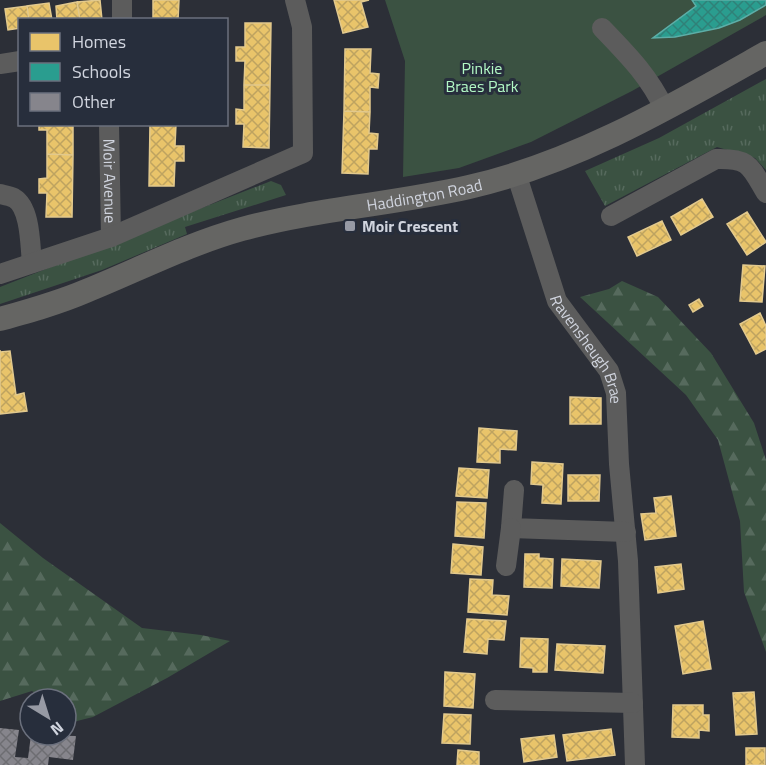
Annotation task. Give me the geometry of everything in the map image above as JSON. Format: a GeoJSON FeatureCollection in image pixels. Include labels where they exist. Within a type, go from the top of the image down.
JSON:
{"type":"FeatureCollection","features":[{"type":"Feature","properties":{"kind":"main road","name":"Haddington Road"},"geometry":{"type":"LineString","coordinates":[[0,319],[65,300],[198,244],[241,230],[298,216],[470,187],[516,173],[585,147],[665,110],[766,53]]}},
{"type":"Feature","properties":{"kind":"street"},"geometry":{"type":"LineString","coordinates":[[122,0],[122,18]]}},
{"type":"Feature","properties":{"kind":"street"},"geometry":{"type":"LineString","coordinates":[[0,274],[111,237],[303,153],[302,27],[295,0]]}},
{"type":"Feature","properties":{"kind":"street"},"geometry":{"type":"LineString","coordinates":[[602,28],[640,67],[665,110]]}},
{"type":"Feature","properties":{"kind":"street"},"geometry":{"type":"LineString","coordinates":[[0,64],[18,61]]}},
{"type":"Feature","properties":{"kind":"street","name":"Moir Avenue"},"geometry":{"type":"LineString","coordinates":[[109,126],[111,237]]}},
{"type":"Feature","properties":{"kind":"street"},"geometry":{"type":"LineString","coordinates":[[611,216],[716,159],[735,158],[749,165],[766,193]]}},
{"type":"Feature","properties":{"kind":"street","name":"Ravensheugh Brae"},"geometry":{"type":"LineString","coordinates":[[516,173],[557,301],[609,371],[616,393],[626,532],[635,765]]}},
{"type":"Feature","properties":{"kind":"street"},"geometry":{"type":"LineString","coordinates":[[0,194],[15,199],[24,209],[32,263]]}},
{"type":"Feature","properties":{"kind":"street"},"geometry":{"type":"LineString","coordinates":[[506,566],[514,490]]}},
{"type":"Feature","properties":{"kind":"street"},"geometry":{"type":"LineString","coordinates":[[511,528],[626,532]]}},
{"type":"Feature","properties":{"kind":"street"},"geometry":{"type":"LineString","coordinates":[[495,700],[633,703]]}},
{"type":"Feature","properties":{"kind":"green space","name":"Pinkie Braes Park"},"geometry":{"type":"Polygon","coordinates":[[[385,0],[766,0],[766,15],[632,91],[531,142],[459,168],[403,177],[405,61],[385,0]]]}},
{"type":"Feature","properties":{"kind":"green space"},"geometry":{"type":"Polygon","coordinates":[[[766,79],[766,170],[755,158],[717,147],[605,206],[585,171],[659,138],[766,79]]]}},
{"type":"Feature","properties":{"kind":"green space"},"geometry":{"type":"Polygon","coordinates":[[[271,181],[281,185],[286,195],[185,227],[187,234],[102,270],[0,304],[0,287],[271,181]]]}},
{"type":"Feature","properties":{"kind":"green space"},"geometry":{"type":"Polygon","coordinates":[[[622,281],[658,297],[711,353],[754,423],[766,460],[766,652],[744,592],[740,521],[718,440],[686,395],[580,297],[609,289],[622,281]]]}},
{"type":"Feature","properties":{"kind":"green space"},"geometry":{"type":"Polygon","coordinates":[[[0,523],[43,558],[142,628],[230,641],[93,717],[78,721],[78,687],[18,687],[18,695],[0,701],[0,523]]]}},
{"type":"Feature","properties":{"kind":"building: Homes"},"geometry":{"type":"Polygon","coordinates":[[[100,0],[102,18],[80,18],[77,2],[100,0]]]}},
{"type":"Feature","properties":{"kind":"building: Homes"},"geometry":{"type":"Polygon","coordinates":[[[153,0],[179,0],[178,18],[153,18],[153,0]]]}},
{"type":"Feature","properties":{"kind":"building: Homes"},"geometry":{"type":"Polygon","coordinates":[[[334,0],[369,0],[361,2],[368,27],[343,33],[334,0]]]}},
{"type":"Feature","properties":{"kind":"building: Homes"},"geometry":{"type":"Polygon","coordinates":[[[77,2],[80,18],[57,18],[56,6],[77,2]]]}},
{"type":"Feature","properties":{"kind":"building: Homes"},"geometry":{"type":"Polygon","coordinates":[[[49,3],[52,18],[29,18],[27,6],[49,3]]]}},
{"type":"Feature","properties":{"kind":"building: Homes"},"geometry":{"type":"Polygon","coordinates":[[[27,6],[29,18],[18,18],[18,28],[8,30],[5,9],[27,6]]]}},
{"type":"Feature","properties":{"kind":"building: Homes"},"geometry":{"type":"Polygon","coordinates":[[[245,23],[271,23],[270,85],[244,85],[245,61],[236,61],[236,47],[245,47],[245,23]]]}},
{"type":"Feature","properties":{"kind":"building: Homes"},"geometry":{"type":"Polygon","coordinates":[[[345,49],[371,49],[370,73],[379,74],[378,88],[370,87],[370,112],[344,111],[345,49]]]}},
{"type":"Feature","properties":{"kind":"building: Homes"},"geometry":{"type":"Polygon","coordinates":[[[244,85],[270,85],[269,148],[243,147],[244,124],[236,124],[236,109],[244,110],[244,85]]]}},
{"type":"Feature","properties":{"kind":"building: Homes"},"geometry":{"type":"Polygon","coordinates":[[[344,111],[370,112],[369,133],[378,134],[377,149],[369,149],[368,174],[342,173],[344,111]]]}},
{"type":"Feature","properties":{"kind":"building: Homes"},"geometry":{"type":"Polygon","coordinates":[[[39,126],[73,126],[73,155],[47,154],[47,130],[39,130],[39,126]]]}},
{"type":"Feature","properties":{"kind":"building: Homes"},"geometry":{"type":"Polygon","coordinates":[[[150,126],[176,126],[175,146],[184,146],[184,161],[175,161],[174,186],[149,186],[150,126]]]}},
{"type":"Feature","properties":{"kind":"building: Homes"},"geometry":{"type":"Polygon","coordinates":[[[47,154],[73,155],[72,217],[46,217],[47,193],[39,193],[39,179],[47,178],[47,154]]]}},
{"type":"Feature","properties":{"kind":"building: Homes"},"geometry":{"type":"Polygon","coordinates":[[[702,199],[713,217],[681,235],[671,217],[702,199]]]}},
{"type":"Feature","properties":{"kind":"building: Homes"},"geometry":{"type":"Polygon","coordinates":[[[747,212],[766,242],[747,255],[727,224],[747,212]]]}},
{"type":"Feature","properties":{"kind":"building: Homes"},"geometry":{"type":"Polygon","coordinates":[[[662,221],[671,240],[637,256],[628,237],[662,221]]]}},
{"type":"Feature","properties":{"kind":"building: Homes"},"geometry":{"type":"Polygon","coordinates":[[[743,265],[765,266],[762,302],[740,301],[743,265]]]}},
{"type":"Feature","properties":{"kind":"building: Homes"},"geometry":{"type":"Polygon","coordinates":[[[699,299],[703,306],[693,312],[689,305],[699,299]]]}},
{"type":"Feature","properties":{"kind":"building: Homes"},"geometry":{"type":"Polygon","coordinates":[[[760,313],[766,326],[766,349],[756,354],[740,324],[760,313]]]}},
{"type":"Feature","properties":{"kind":"building: Homes"},"geometry":{"type":"Polygon","coordinates":[[[10,351],[16,395],[24,393],[27,411],[0,414],[0,352],[10,351]]]}},
{"type":"Feature","properties":{"kind":"building: Homes"},"geometry":{"type":"Polygon","coordinates":[[[570,397],[601,398],[601,424],[570,424],[570,397]]]}},
{"type":"Feature","properties":{"kind":"building: Homes"},"geometry":{"type":"Polygon","coordinates":[[[479,428],[517,431],[516,450],[500,449],[500,463],[477,462],[479,428]]]}},
{"type":"Feature","properties":{"kind":"building: Homes"},"geometry":{"type":"Polygon","coordinates":[[[532,462],[563,464],[561,504],[542,503],[543,485],[531,484],[532,462]]]}},
{"type":"Feature","properties":{"kind":"building: Homes"},"geometry":{"type":"Polygon","coordinates":[[[459,468],[489,470],[487,498],[456,496],[459,468]]]}},
{"type":"Feature","properties":{"kind":"building: Homes"},"geometry":{"type":"Polygon","coordinates":[[[568,475],[600,475],[599,501],[568,501],[568,475]]]}},
{"type":"Feature","properties":{"kind":"building: Homes"},"geometry":{"type":"Polygon","coordinates":[[[671,496],[676,536],[645,540],[641,514],[656,513],[654,498],[671,496]]]}},
{"type":"Feature","properties":{"kind":"building: Homes"},"geometry":{"type":"Polygon","coordinates":[[[457,502],[486,503],[484,538],[455,536],[457,502]]]}},
{"type":"Feature","properties":{"kind":"building: Homes"},"geometry":{"type":"Polygon","coordinates":[[[453,544],[483,547],[481,575],[451,573],[453,544]]]}},
{"type":"Feature","properties":{"kind":"building: Homes"},"geometry":{"type":"Polygon","coordinates":[[[525,554],[539,554],[539,558],[553,559],[552,588],[524,587],[525,554]]]}},
{"type":"Feature","properties":{"kind":"building: Homes"},"geometry":{"type":"Polygon","coordinates":[[[562,559],[601,561],[599,588],[561,586],[562,559]]]}},
{"type":"Feature","properties":{"kind":"building: Homes"},"geometry":{"type":"Polygon","coordinates":[[[681,564],[684,589],[658,593],[655,567],[681,564]]]}},
{"type":"Feature","properties":{"kind":"building: Homes"},"geometry":{"type":"Polygon","coordinates":[[[470,579],[493,580],[492,595],[509,596],[507,615],[468,612],[470,579]]]}},
{"type":"Feature","properties":{"kind":"building: Homes"},"geometry":{"type":"Polygon","coordinates":[[[467,619],[506,621],[504,640],[488,639],[487,654],[464,652],[467,619]]]}},
{"type":"Feature","properties":{"kind":"building: Homes"},"geometry":{"type":"Polygon","coordinates":[[[703,621],[711,669],[683,674],[675,626],[703,621]]]}},
{"type":"Feature","properties":{"kind":"building: Homes"},"geometry":{"type":"Polygon","coordinates":[[[521,638],[548,639],[547,672],[533,672],[533,668],[520,667],[521,638]]]}},
{"type":"Feature","properties":{"kind":"building: Homes"},"geometry":{"type":"Polygon","coordinates":[[[557,644],[605,646],[603,673],[555,670],[557,644]]]}},
{"type":"Feature","properties":{"kind":"building: Homes"},"geometry":{"type":"Polygon","coordinates":[[[445,672],[475,674],[473,708],[444,706],[445,672]]]}},
{"type":"Feature","properties":{"kind":"building: Homes"},"geometry":{"type":"Polygon","coordinates":[[[754,692],[757,734],[736,735],[733,693],[754,692]]]}},
{"type":"Feature","properties":{"kind":"building: Homes"},"geometry":{"type":"Polygon","coordinates":[[[673,705],[703,705],[703,715],[709,715],[709,731],[699,730],[699,738],[672,737],[673,705]]]}},
{"type":"Feature","properties":{"kind":"building: Homes"},"geometry":{"type":"Polygon","coordinates":[[[444,714],[471,715],[470,744],[442,743],[444,714]]]}},
{"type":"Feature","properties":{"kind":"building: Homes"},"geometry":{"type":"Polygon","coordinates":[[[611,729],[615,755],[567,761],[563,735],[611,729]]]}},
{"type":"Feature","properties":{"kind":"building: Homes"},"geometry":{"type":"Polygon","coordinates":[[[554,735],[557,757],[524,762],[521,739],[554,735]]]}},
{"type":"Feature","properties":{"kind":"building: Homes"},"geometry":{"type":"Polygon","coordinates":[[[746,748],[765,748],[765,765],[746,765],[746,748]]]}},
{"type":"Feature","properties":{"kind":"building: Homes"},"geometry":{"type":"Polygon","coordinates":[[[458,750],[479,752],[479,765],[457,765],[458,750]]]}},
{"type":"Feature","properties":{"kind":"building: Schools"},"geometry":{"type":"Polygon","coordinates":[[[692,0],[766,0],[766,5],[740,20],[719,28],[675,37],[653,38],[696,6],[692,0]]]}},
{"type":"Feature","properties":{"kind":"building: Other"},"geometry":{"type":"Polygon","coordinates":[[[0,728],[18,730],[15,757],[28,758],[29,747],[75,747],[73,760],[49,757],[48,765],[0,765],[0,728]]]}},
{"type":"Feature","properties":{"kind":"place","name":"Moir Crescent"},"geometry":{"type":"Point","coordinates":[350,226]}}]}
